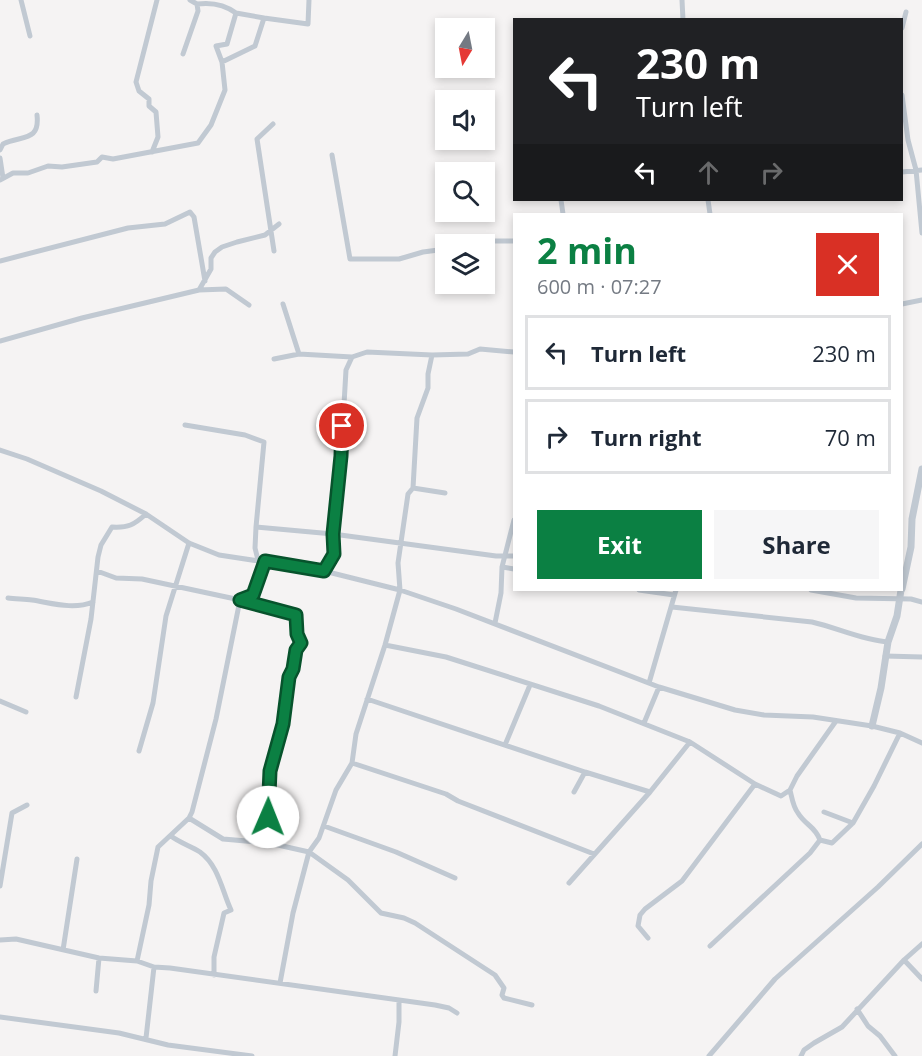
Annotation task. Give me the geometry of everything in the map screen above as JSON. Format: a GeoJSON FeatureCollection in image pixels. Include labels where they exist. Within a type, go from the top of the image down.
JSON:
{"type":"FeatureCollection","features":[{"type":"Feature","properties":{"kind":"street"},"geometry":{"type":"LineString","coordinates":[[21,0],[30,36]]}},
{"type":"Feature","properties":{"kind":"street"},"geometry":{"type":"LineString","coordinates":[[152,152],[158,137],[156,112],[149,106],[149,99],[139,91],[136,82],[157,0]]}},
{"type":"Feature","properties":{"kind":"street"},"geometry":{"type":"LineString","coordinates":[[190,0],[198,4],[210,2],[229,7],[236,13],[308,24],[309,0]]}},
{"type":"Feature","properties":{"kind":"street"},"geometry":{"type":"LineString","coordinates":[[682,0],[683,18]]}},
{"type":"Feature","properties":{"kind":"street"},"geometry":{"type":"LineString","coordinates":[[183,54],[198,11],[198,4]]}},
{"type":"Feature","properties":{"kind":"street"},"geometry":{"type":"LineString","coordinates":[[903,24],[906,12]]}},
{"type":"Feature","properties":{"kind":"street"},"geometry":{"type":"LineString","coordinates":[[0,158],[1,179],[13,173],[28,173],[48,166],[96,162],[102,158],[113,159],[198,143],[211,125],[225,90],[222,62],[216,46],[227,44],[236,13]]}},
{"type":"Feature","properties":{"kind":"street"},"geometry":{"type":"LineString","coordinates":[[222,62],[255,46],[264,18]]}},
{"type":"Feature","properties":{"kind":"street"},"geometry":{"type":"LineString","coordinates":[[903,102],[908,140],[919,170],[922,233]]}},
{"type":"Feature","properties":{"kind":"street"},"geometry":{"type":"LineString","coordinates":[[0,137],[1,147],[31,136],[38,125],[37,115]]}},
{"type":"Feature","properties":{"kind":"street"},"geometry":{"type":"LineString","coordinates":[[273,124],[256,139],[274,251]]}},
{"type":"Feature","properties":{"kind":"street"},"geometry":{"type":"LineString","coordinates":[[332,155],[350,259],[399,259],[435,250]]}},
{"type":"Feature","properties":{"kind":"street"},"geometry":{"type":"LineString","coordinates":[[903,172],[919,170]]}},
{"type":"Feature","properties":{"kind":"street"},"geometry":{"type":"LineString","coordinates":[[0,261],[128,228],[165,224],[190,212],[194,217],[205,282]]}},
{"type":"Feature","properties":{"kind":"street"},"geometry":{"type":"LineString","coordinates":[[199,290],[211,268],[211,258],[215,252],[222,247],[265,235],[279,224]]}},
{"type":"Feature","properties":{"kind":"street"},"geometry":{"type":"LineString","coordinates":[[495,241],[513,241]]}},
{"type":"Feature","properties":{"kind":"street"},"geometry":{"type":"LineString","coordinates":[[0,341],[199,290],[226,289],[249,305]]}},
{"type":"Feature","properties":{"kind":"street"},"geometry":{"type":"LineString","coordinates":[[903,304],[922,300]]}},
{"type":"Feature","properties":{"kind":"street"},"geometry":{"type":"LineString","coordinates":[[284,304],[299,354]]}},
{"type":"Feature","properties":{"kind":"street"},"geometry":{"type":"LineString","coordinates":[[274,359],[299,354],[352,357],[367,352],[432,355],[468,354],[480,349],[513,352]]}},
{"type":"Feature","properties":{"kind":"street"},"geometry":{"type":"LineString","coordinates":[[280,983],[293,913],[309,852],[319,838],[336,790],[352,763],[356,734],[400,590],[398,563],[408,494],[413,488],[417,418],[428,388],[432,355]]}},
{"type":"Feature","properties":{"kind":"street"},"geometry":{"type":"LineString","coordinates":[[324,571],[334,554],[333,534],[341,456],[346,370],[352,357]]}},
{"type":"Feature","properties":{"kind":"street"},"geometry":{"type":"LineString","coordinates":[[185,425],[245,435],[264,442],[256,526],[255,548],[258,560]]}},
{"type":"Feature","properties":{"kind":"street"},"geometry":{"type":"LineString","coordinates":[[0,450],[80,482],[146,514],[189,543],[219,555],[324,571],[400,590],[495,623],[659,687],[735,710],[786,717],[813,717],[872,726],[900,733],[922,743]]}},
{"type":"Feature","properties":{"kind":"street"},"geometry":{"type":"LineString","coordinates":[[903,581],[911,547],[912,519],[922,468]]}},
{"type":"Feature","properties":{"kind":"street"},"geometry":{"type":"LineString","coordinates":[[413,488],[445,493]]}},
{"type":"Feature","properties":{"kind":"street"},"geometry":{"type":"LineString","coordinates":[[76,697],[101,544],[112,527],[127,528],[146,514]]}},
{"type":"Feature","properties":{"kind":"street"},"geometry":{"type":"LineString","coordinates":[[495,623],[501,593],[502,567],[513,524]]}},
{"type":"Feature","properties":{"kind":"street"},"geometry":{"type":"LineString","coordinates":[[256,526],[513,556]]}},
{"type":"Feature","properties":{"kind":"street"},"geometry":{"type":"LineString","coordinates":[[139,751],[153,703],[166,616],[189,543]]}},
{"type":"Feature","properties":{"kind":"street"},"geometry":{"type":"LineString","coordinates":[[240,600],[253,595],[265,561]]}},
{"type":"Feature","properties":{"kind":"street"},"geometry":{"type":"LineString","coordinates":[[502,567],[513,569]]}},
{"type":"Feature","properties":{"kind":"street"},"geometry":{"type":"LineString","coordinates":[[97,571],[116,578],[142,579],[240,600],[296,615],[297,634],[301,643],[296,650],[293,669],[289,677],[283,724],[270,771],[268,843]]}},
{"type":"Feature","properties":{"kind":"street"},"geometry":{"type":"LineString","coordinates":[[649,683],[675,592],[657,591]]}},
{"type":"Feature","properties":{"kind":"street"},"geometry":{"type":"LineString","coordinates":[[816,591],[856,598],[922,602]]}},
{"type":"Feature","properties":{"kind":"street"},"geometry":{"type":"LineString","coordinates":[[872,726],[888,642],[901,591]]}},
{"type":"Feature","properties":{"kind":"street"},"geometry":{"type":"LineString","coordinates":[[8,598],[33,600],[41,604],[82,606],[93,602]]}},
{"type":"Feature","properties":{"kind":"street"},"geometry":{"type":"LineString","coordinates":[[137,961],[158,847],[189,818],[216,718],[240,600]]}},
{"type":"Feature","properties":{"kind":"street"},"geometry":{"type":"LineString","coordinates":[[672,607],[812,622],[871,640],[888,642]]}},
{"type":"Feature","properties":{"kind":"street"},"geometry":{"type":"LineString","coordinates":[[385,645],[446,657],[599,706],[644,723],[690,742],[755,784],[781,796],[790,790],[797,776],[836,721]]}},
{"type":"Feature","properties":{"kind":"street"},"geometry":{"type":"LineString","coordinates":[[885,657],[922,657]]}},
{"type":"Feature","properties":{"kind":"street"},"geometry":{"type":"LineString","coordinates":[[505,745],[530,685]]}},
{"type":"Feature","properties":{"kind":"street"},"geometry":{"type":"LineString","coordinates":[[644,723],[659,687]]}},
{"type":"Feature","properties":{"kind":"street"},"geometry":{"type":"LineString","coordinates":[[367,699],[650,792]]}},
{"type":"Feature","properties":{"kind":"street"},"geometry":{"type":"LineString","coordinates":[[0,701],[26,712]]}},
{"type":"Feature","properties":{"kind":"street"},"geometry":{"type":"LineString","coordinates":[[790,790],[796,812],[813,827],[820,840],[832,843],[853,823],[900,733]]}},
{"type":"Feature","properties":{"kind":"street"},"geometry":{"type":"LineString","coordinates":[[569,883],[650,792],[690,742]]}},
{"type":"Feature","properties":{"kind":"street"},"geometry":{"type":"LineString","coordinates":[[352,763],[446,794],[458,801],[594,854]]}},
{"type":"Feature","properties":{"kind":"street"},"geometry":{"type":"LineString","coordinates":[[574,792],[585,772]]}},
{"type":"Feature","properties":{"kind":"street"},"geometry":{"type":"LineString","coordinates":[[648,938],[638,926],[640,915],[682,880],[755,784]]}},
{"type":"Feature","properties":{"kind":"street"},"geometry":{"type":"LineString","coordinates":[[259,791],[268,791]]}},
{"type":"Feature","properties":{"kind":"street"},"geometry":{"type":"LineString","coordinates":[[0,886],[12,813],[27,805]]}},
{"type":"Feature","properties":{"kind":"street"},"geometry":{"type":"LineString","coordinates":[[824,812],[853,823]]}},
{"type":"Feature","properties":{"kind":"street"},"geometry":{"type":"LineString","coordinates":[[189,818],[224,839],[268,843],[309,852],[348,880],[381,913],[415,923],[495,975],[504,988],[502,995],[504,998],[532,1005]]}},
{"type":"Feature","properties":{"kind":"street"},"geometry":{"type":"LineString","coordinates":[[324,826],[396,852],[455,878]]}},
{"type":"Feature","properties":{"kind":"street"},"geometry":{"type":"LineString","coordinates":[[171,836],[205,857],[220,877],[222,890],[231,910],[224,913],[214,957],[214,975]]}},
{"type":"Feature","properties":{"kind":"street"},"geometry":{"type":"LineString","coordinates":[[710,946],[810,853],[820,840]]}},
{"type":"Feature","properties":{"kind":"street"},"geometry":{"type":"LineString","coordinates":[[709,1056],[775,979],[878,887],[922,844]]}},
{"type":"Feature","properties":{"kind":"street"},"geometry":{"type":"LineString","coordinates":[[63,951],[77,859]]}},
{"type":"Feature","properties":{"kind":"street"},"geometry":{"type":"LineString","coordinates":[[0,940],[16,939],[99,958],[137,961],[154,967],[435,1005],[449,1008],[457,1013]]}},
{"type":"Feature","properties":{"kind":"street"},"geometry":{"type":"LineString","coordinates":[[801,1056],[804,1050],[842,1027],[904,960],[922,944]]}},
{"type":"Feature","properties":{"kind":"street"},"geometry":{"type":"LineString","coordinates":[[96,991],[99,958]]}},
{"type":"Feature","properties":{"kind":"street"},"geometry":{"type":"LineString","coordinates":[[904,960],[922,979]]}},
{"type":"Feature","properties":{"kind":"street"},"geometry":{"type":"LineString","coordinates":[[146,1038],[154,967]]}},
{"type":"Feature","properties":{"kind":"street"},"geometry":{"type":"LineString","coordinates":[[395,1056],[399,1000]]}},
{"type":"Feature","properties":{"kind":"street"},"geometry":{"type":"LineString","coordinates":[[857,1009],[868,1026],[889,1046],[895,1056]]}},
{"type":"Feature","properties":{"kind":"street"},"geometry":{"type":"LineString","coordinates":[[0,1017],[119,1033],[168,1045],[222,1054],[252,1056]]}},
{"type":"Feature","properties":{"kind":"route"},"geometry":{"type":"LineString","coordinates":[[268,817],[270,771],[283,724],[289,677],[293,669],[296,650],[301,643],[297,634],[296,615],[240,600],[253,595],[265,561],[324,571],[334,554],[333,534],[342,426]]}}]}
